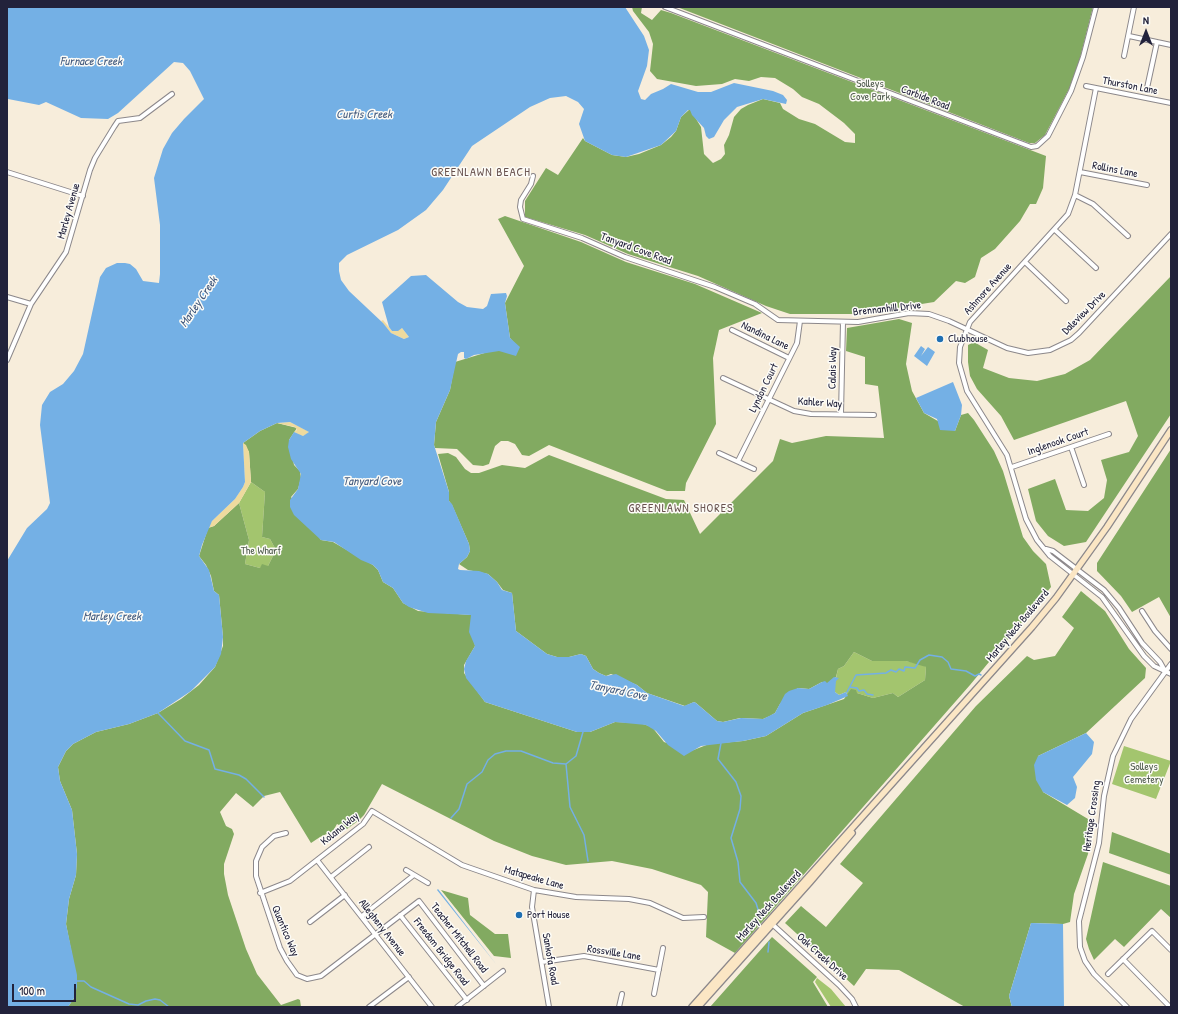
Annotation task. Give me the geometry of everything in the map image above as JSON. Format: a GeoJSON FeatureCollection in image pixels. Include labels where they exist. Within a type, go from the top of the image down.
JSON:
{"type":"FeatureCollection","features":[{"type":"Feature","properties":{"kind":"main road","name":"Marley Neck Boulevard"},"geometry":{"type":"LineString","coordinates":[[698,1007],[861,819],[1032,627],[1077,569],[1132,490],[1171,430]]}},
{"type":"Feature","properties":{"kind":"main road","name":"Marley Neck Boulevard"},"geometry":{"type":"LineString","coordinates":[[692,1007],[770,923]]}},
{"type":"Feature","properties":{"kind":"street","name":"Carbide Road"},"geometry":{"type":"LineString","coordinates":[[665,7],[1031,147],[1037,146],[1048,136],[1072,91],[1083,57],[1096,7]]}},
{"type":"Feature","properties":{"kind":"street"},"geometry":{"type":"LineString","coordinates":[[1124,56],[1134,7]]}},
{"type":"Feature","properties":{"kind":"street"},"geometry":{"type":"LineString","coordinates":[[1128,36],[1171,44]]}},
{"type":"Feature","properties":{"kind":"street"},"geometry":{"type":"LineString","coordinates":[[1148,88],[1157,42]]}},
{"type":"Feature","properties":{"kind":"street","name":"Thurston Lane"},"geometry":{"type":"LineString","coordinates":[[1086,86],[1171,103]]}},
{"type":"Feature","properties":{"kind":"street","name":"Ashmore Avenue"},"geometry":{"type":"LineString","coordinates":[[1096,88],[1075,195],[1068,214],[1055,230],[976,314],[966,329],[960,356],[964,382],[1002,444],[1012,467],[1026,519],[1037,540],[1046,549],[1050,556],[1102,598],[1144,656],[1154,666],[1171,674]]}},
{"type":"Feature","properties":{"kind":"street","name":"Marley Avenue"},"geometry":{"type":"LineString","coordinates":[[7,360],[31,304],[63,259],[70,241],[95,158],[118,121],[140,118],[172,94]]}},
{"type":"Feature","properties":{"kind":"street"},"geometry":{"type":"LineString","coordinates":[[7,172],[83,196]]}},
{"type":"Feature","properties":{"kind":"street","name":"Rollins Lane"},"geometry":{"type":"LineString","coordinates":[[1080,172],[1147,185]]}},
{"type":"Feature","properties":{"kind":"street","name":"Tanyard Cove Road"},"geometry":{"type":"LineString","coordinates":[[533,176],[531,184],[521,200],[520,207],[522,219],[582,238],[625,257],[715,288],[755,304],[774,318],[782,321]]}},
{"type":"Feature","properties":{"kind":"street"},"geometry":{"type":"LineString","coordinates":[[1075,195],[1093,204],[1128,236]]}},
{"type":"Feature","properties":{"kind":"street"},"geometry":{"type":"LineString","coordinates":[[1055,230],[1096,268]]}},
{"type":"Feature","properties":{"kind":"street","name":"Daleview Drive"},"geometry":{"type":"LineString","coordinates":[[966,329],[1017,351],[1039,352],[1061,346],[1079,334],[1171,234]]}},
{"type":"Feature","properties":{"kind":"street"},"geometry":{"type":"LineString","coordinates":[[1025,262],[1066,301]]}},
{"type":"Feature","properties":{"kind":"street"},"geometry":{"type":"LineString","coordinates":[[7,297],[31,304]]}},
{"type":"Feature","properties":{"kind":"street","name":"Brennanhill Drive"},"geometry":{"type":"LineString","coordinates":[[782,321],[864,321],[920,312],[939,316],[966,329]]}},
{"type":"Feature","properties":{"kind":"street","name":"Lyndon Court"},"geometry":{"type":"LineString","coordinates":[[738,462],[797,343],[800,322]]}},
{"type":"Feature","properties":{"kind":"street","name":"Calais Way"},"geometry":{"type":"LineString","coordinates":[[841,414],[842,322]]}},
{"type":"Feature","properties":{"kind":"street","name":"Nandina Lane"},"geometry":{"type":"LineString","coordinates":[[732,330],[789,358]]}},
{"type":"Feature","properties":{"kind":"street","name":"Kahler Way"},"geometry":{"type":"LineString","coordinates":[[723,378],[787,409],[803,413],[874,415]]}},
{"type":"Feature","properties":{"kind":"street","name":"Inglenook Court"},"geometry":{"type":"LineString","coordinates":[[1012,467],[1109,434]]}},
{"type":"Feature","properties":{"kind":"street"},"geometry":{"type":"LineString","coordinates":[[1071,447],[1084,485]]}},
{"type":"Feature","properties":{"kind":"street"},"geometry":{"type":"LineString","coordinates":[[720,453],[754,469]]}},
{"type":"Feature","properties":{"kind":"street","name":"Ashmore Avenue"},"geometry":{"type":"LineString","coordinates":[[1046,549],[1053,551],[1095,581],[1112,599],[1142,643],[1160,662],[1166,671]]}},
{"type":"Feature","properties":{"kind":"street"},"geometry":{"type":"LineString","coordinates":[[1142,611],[1155,631],[1171,649]]}},
{"type":"Feature","properties":{"kind":"street","name":"Heritage Crossing"},"geometry":{"type":"LineString","coordinates":[[1127,1007],[1094,974],[1085,962],[1078,939],[1079,921],[1099,843],[1105,789],[1113,756],[1131,719],[1171,664]]}},
{"type":"Feature","properties":{"kind":"street","name":"Kolana Way"},"geometry":{"type":"LineString","coordinates":[[260,893],[287,883],[363,824],[372,811]]}},
{"type":"Feature","properties":{"kind":"street","name":"Matapeake Lane"},"geometry":{"type":"LineString","coordinates":[[372,811],[462,864],[534,890],[564,896],[617,897],[636,900],[650,903],[683,918],[704,917]]}},
{"type":"Feature","properties":{"kind":"street"},"geometry":{"type":"LineString","coordinates":[[260,893],[255,871],[260,852],[266,843],[274,836],[286,833]]}},
{"type":"Feature","properties":{"kind":"street"},"geometry":{"type":"LineString","coordinates":[[331,877],[369,847]]}},
{"type":"Feature","properties":{"kind":"street","name":"Allegheny Avenue"},"geometry":{"type":"LineString","coordinates":[[317,860],[432,1007]]}},
{"type":"Feature","properties":{"kind":"street"},"geometry":{"type":"LineString","coordinates":[[406,870],[428,884]]}},
{"type":"Feature","properties":{"kind":"street"},"geometry":{"type":"LineString","coordinates":[[362,916],[414,875]]}},
{"type":"Feature","properties":{"kind":"street","name":"Sankofa Road"},"geometry":{"type":"LineString","coordinates":[[534,890],[532,906],[549,1007]]}},
{"type":"Feature","properties":{"kind":"street","name":"Quantico Way"},"geometry":{"type":"LineString","coordinates":[[260,893],[283,955],[295,972],[304,979],[315,979],[321,976],[376,934]]}},
{"type":"Feature","properties":{"kind":"street"},"geometry":{"type":"LineString","coordinates":[[310,922],[345,895]]}},
{"type":"Feature","properties":{"kind":"street","name":"Teacher Mitchell Road"},"geometry":{"type":"LineString","coordinates":[[400,915],[418,901],[484,986]]}},
{"type":"Feature","properties":{"kind":"street"},"geometry":{"type":"LineString","coordinates":[[376,934],[400,915]]}},
{"type":"Feature","properties":{"kind":"street","name":"Freedom Bridge Road"},"geometry":{"type":"LineString","coordinates":[[400,915],[466,1000]]}},
{"type":"Feature","properties":{"kind":"street","name":"Oak Creek Drive"},"geometry":{"type":"LineString","coordinates":[[770,923],[839,985],[852,999],[856,1007]]}},
{"type":"Feature","properties":{"kind":"street"},"geometry":{"type":"LineString","coordinates":[[1108,974],[1152,931],[1171,950]]}},
{"type":"Feature","properties":{"kind":"street"},"geometry":{"type":"LineString","coordinates":[[654,994],[663,948]]}},
{"type":"Feature","properties":{"kind":"street","name":"Rossville Lane"},"geometry":{"type":"LineString","coordinates":[[542,962],[584,956],[659,970]]}},
{"type":"Feature","properties":{"kind":"street"},"geometry":{"type":"LineString","coordinates":[[1123,959],[1170,1007]]}},
{"type":"Feature","properties":{"kind":"street"},"geometry":{"type":"LineString","coordinates":[[457,1007],[503,971]]}},
{"type":"Feature","properties":{"kind":"street"},"geometry":{"type":"LineString","coordinates":[[369,1007],[409,977]]}},
{"type":"Feature","properties":{"kind":"street"},"geometry":{"type":"LineString","coordinates":[[619,1007],[622,994]]}},
{"type":"Feature","properties":{"kind":"green space","name":"Solleys Cove Park"},"geometry":{"type":"Polygon","coordinates":[[[632,7],[642,7],[641,13],[652,20],[661,10],[671,13],[1046,156],[1043,188],[1036,204],[1030,204],[1020,221],[995,249],[981,258],[975,277],[965,283],[956,281],[934,302],[860,314],[790,314],[766,306],[698,276],[628,254],[585,235],[525,217],[525,201],[546,168],[558,175],[583,138],[585,141],[612,155],[626,157],[639,154],[661,145],[671,137],[676,131],[681,117],[690,109],[701,127],[704,154],[713,163],[721,159],[725,154],[724,145],[729,135],[734,117],[741,109],[763,99],[780,103],[783,109],[799,119],[815,124],[845,142],[855,143],[855,134],[844,123],[819,104],[802,97],[793,89],[775,78],[761,77],[749,81],[735,79],[722,84],[696,86],[657,79],[650,71],[653,44],[649,32],[633,11],[632,7]]]}},
{"type":"Feature","properties":{"kind":"green space"},"geometry":{"type":"Polygon","coordinates":[[[677,7],[1093,7],[1079,62],[1069,89],[1045,135],[1035,143],[1029,143],[677,7]]]}},
{"type":"Feature","properties":{"kind":"green space"},"geometry":{"type":"Polygon","coordinates":[[[505,216],[581,242],[626,262],[695,284],[762,313],[719,330],[713,358],[716,424],[686,483],[685,491],[667,491],[549,445],[529,456],[522,455],[515,444],[508,441],[501,441],[495,446],[489,464],[483,466],[473,465],[457,449],[435,448],[436,422],[450,390],[455,362],[491,351],[505,351],[516,355],[515,344],[510,338],[505,303],[524,266],[498,219],[505,216]]]}},
{"type":"Feature","properties":{"kind":"green space"},"geometry":{"type":"Polygon","coordinates":[[[1171,276],[1171,414],[1086,542],[1064,546],[1048,536],[1036,521],[1028,489],[1055,479],[1066,510],[1088,511],[1104,498],[1107,480],[1101,460],[1129,452],[1138,436],[1126,401],[1014,440],[1001,416],[977,389],[970,376],[968,345],[974,342],[988,350],[983,368],[1009,378],[1037,381],[1065,374],[1090,360],[1171,276]]]}},
{"type":"Feature","properties":{"kind":"green space"},"geometry":{"type":"Polygon","coordinates":[[[899,319],[912,323],[906,364],[912,391],[924,413],[955,431],[961,415],[968,413],[974,420],[994,451],[1003,471],[1023,537],[1033,551],[1046,564],[1051,587],[970,685],[735,953],[706,937],[708,892],[701,885],[652,869],[612,861],[566,865],[532,856],[494,841],[382,784],[364,815],[358,821],[347,829],[337,824],[333,831],[311,843],[280,792],[264,796],[253,807],[236,793],[220,812],[226,826],[232,829],[234,834],[224,864],[224,874],[228,895],[246,949],[257,974],[281,1005],[298,999],[300,1000],[301,1007],[68,1007],[74,998],[77,981],[66,924],[69,899],[76,875],[77,854],[72,810],[60,781],[58,767],[66,751],[73,744],[96,732],[129,724],[158,713],[181,699],[199,685],[215,667],[223,646],[219,595],[214,591],[211,576],[206,565],[199,556],[208,528],[214,526],[239,503],[249,540],[245,564],[260,568],[262,564],[268,566],[276,550],[270,539],[262,537],[265,492],[251,482],[249,452],[243,443],[260,431],[277,423],[297,428],[289,440],[294,465],[300,471],[301,478],[298,489],[291,497],[321,540],[333,542],[373,565],[378,570],[383,582],[393,588],[403,603],[418,611],[471,615],[475,646],[464,665],[464,673],[485,702],[577,732],[590,732],[615,722],[640,723],[652,727],[664,742],[691,751],[709,744],[743,741],[766,736],[803,713],[844,699],[851,689],[856,690],[857,693],[873,698],[893,693],[898,697],[925,680],[926,667],[906,661],[872,661],[854,652],[844,666],[838,669],[836,677],[827,684],[822,682],[809,689],[798,688],[780,704],[775,713],[770,716],[763,719],[740,718],[723,722],[717,721],[694,702],[685,706],[647,693],[637,685],[611,674],[606,676],[599,673],[593,669],[586,656],[581,654],[569,657],[557,657],[547,654],[516,631],[512,593],[503,590],[488,574],[468,570],[459,564],[467,557],[470,551],[469,544],[449,501],[449,492],[438,454],[448,453],[456,457],[465,469],[471,473],[479,473],[502,465],[525,468],[549,455],[666,499],[684,500],[700,534],[773,461],[780,439],[792,443],[826,436],[884,438],[878,386],[865,384],[865,357],[846,351],[847,328],[899,319]]]}},
{"type":"Feature","properties":{"kind":"green space"},"geometry":{"type":"Polygon","coordinates":[[[1171,449],[1171,618],[1159,597],[1132,612],[1121,596],[1097,571],[1097,563],[1171,449]]]}},
{"type":"Feature","properties":{"kind":"green space","name":"The Wharf"},"geometry":{"type":"Polygon","coordinates":[[[251,482],[265,492],[262,537],[270,539],[276,550],[268,566],[260,568],[245,564],[249,540],[239,503],[251,482]]]}},
{"type":"Feature","properties":{"kind":"green space"},"geometry":{"type":"Polygon","coordinates":[[[1081,591],[1105,611],[1129,649],[1146,668],[1145,678],[1086,733],[1038,756],[1043,792],[1093,822],[1088,854],[1074,894],[1070,922],[1063,924],[1031,923],[1009,996],[1012,1007],[965,1007],[899,970],[866,969],[854,986],[785,923],[801,906],[826,927],[863,883],[840,864],[976,706],[1027,656],[1034,660],[1055,656],[1074,628],[1062,617],[1081,591]]]}},
{"type":"Feature","properties":{"kind":"green space"},"geometry":{"type":"Polygon","coordinates":[[[854,652],[872,661],[906,661],[921,664],[926,667],[925,680],[898,697],[893,693],[873,698],[857,693],[848,696],[846,692],[839,695],[835,692],[834,687],[838,669],[844,666],[854,652]]]}},
{"type":"Feature","properties":{"kind":"green space","name":"Solleys Cemetery"},"geometry":{"type":"Polygon","coordinates":[[[1124,746],[1171,761],[1156,799],[1112,784],[1124,746]]]}},
{"type":"Feature","properties":{"kind":"green space"},"geometry":{"type":"Polygon","coordinates":[[[1112,832],[1171,854],[1171,875],[1109,853],[1112,832]]]}},
{"type":"Feature","properties":{"kind":"green space"},"geometry":{"type":"Polygon","coordinates":[[[1103,862],[1171,886],[1171,918],[1161,909],[1124,947],[1115,939],[1094,960],[1086,939],[1103,862]]]}},
{"type":"Feature","properties":{"kind":"green space"},"geometry":{"type":"Polygon","coordinates":[[[441,890],[468,898],[470,915],[495,934],[508,934],[511,958],[494,956],[441,890]]]}},
{"type":"Feature","properties":{"kind":"green space"},"geometry":{"type":"Polygon","coordinates":[[[772,937],[817,977],[813,982],[828,1007],[710,1007],[772,937]]]}},
{"type":"Feature","properties":{"kind":"green space"},"geometry":{"type":"Polygon","coordinates":[[[817,978],[831,989],[846,1007],[831,1007],[815,982],[817,978]]]}},
{"type":"Feature","properties":{"kind":"sand"},"geometry":{"type":"Polygon","coordinates":[[[383,320],[392,331],[402,328],[409,337],[404,339],[391,333],[381,321],[383,320]]]}},
{"type":"Feature","properties":{"kind":"sand"},"geometry":{"type":"Polygon","coordinates":[[[290,422],[308,431],[309,433],[303,436],[299,435],[294,432],[297,430],[295,427],[277,423],[290,422]]]}},
{"type":"Feature","properties":{"kind":"sand"},"geometry":{"type":"Polygon","coordinates":[[[243,443],[246,445],[249,452],[251,482],[239,503],[214,526],[208,528],[212,521],[235,499],[243,487],[245,482],[243,443]]]}},
{"type":"Feature","properties":{"kind":"water"},"geometry":{"type":"Polygon","coordinates":[[[7,7],[625,7],[644,36],[649,50],[647,66],[638,91],[641,99],[645,100],[651,94],[671,84],[698,92],[711,92],[734,83],[773,91],[783,95],[787,100],[786,104],[763,99],[737,107],[724,120],[714,137],[709,139],[706,136],[704,128],[692,115],[690,110],[688,110],[681,117],[676,131],[661,145],[626,157],[612,155],[585,141],[579,124],[584,109],[578,102],[566,96],[550,98],[530,107],[472,146],[443,190],[426,210],[398,230],[347,255],[339,263],[339,271],[341,280],[349,291],[383,323],[391,333],[404,339],[409,337],[402,328],[398,331],[392,331],[389,327],[382,302],[411,276],[426,275],[458,302],[467,307],[483,309],[487,306],[491,294],[506,293],[507,296],[505,303],[510,338],[520,347],[516,356],[499,351],[474,355],[466,359],[464,358],[464,352],[458,354],[450,390],[436,422],[434,445],[449,492],[449,501],[452,504],[469,544],[470,551],[467,557],[459,564],[458,569],[479,571],[488,574],[497,582],[502,590],[512,593],[516,631],[547,654],[557,657],[569,657],[581,654],[586,656],[593,669],[599,673],[606,676],[616,674],[637,685],[647,693],[684,706],[694,702],[717,721],[723,722],[741,718],[763,719],[775,713],[785,694],[789,691],[798,688],[809,689],[825,681],[827,683],[834,677],[839,678],[836,681],[835,692],[839,695],[846,692],[848,696],[803,713],[766,736],[743,741],[701,746],[684,756],[668,745],[656,731],[646,725],[615,722],[590,732],[577,732],[485,702],[466,678],[464,669],[466,661],[475,646],[469,632],[471,615],[428,613],[409,607],[403,603],[393,588],[383,582],[378,570],[373,565],[361,560],[334,542],[321,540],[294,515],[290,507],[290,500],[298,489],[301,474],[291,459],[288,447],[289,440],[294,432],[303,436],[309,432],[290,422],[277,423],[260,431],[243,443],[245,482],[235,499],[212,521],[199,556],[209,570],[214,591],[219,595],[223,637],[221,654],[215,667],[191,691],[158,713],[129,724],[96,732],[73,744],[66,751],[58,767],[60,781],[72,810],[77,854],[76,875],[69,899],[66,924],[77,975],[77,987],[74,998],[68,1007],[7,1007],[7,561],[27,528],[47,509],[50,503],[40,425],[42,405],[50,392],[63,384],[74,371],[83,354],[100,277],[106,268],[117,263],[125,263],[130,264],[136,269],[143,281],[159,283],[160,225],[154,178],[163,149],[172,133],[204,99],[190,71],[183,63],[174,62],[118,113],[108,119],[81,118],[46,102],[39,105],[8,99],[7,7]]]}},
{"type":"Feature","properties":{"kind":"water"},"geometry":{"type":"Polygon","coordinates":[[[921,346],[925,349],[921,356],[928,347],[935,352],[927,366],[914,356],[921,346]]]}},
{"type":"Feature","properties":{"kind":"water"},"geometry":{"type":"Polygon","coordinates":[[[953,382],[962,405],[961,415],[955,431],[940,430],[937,419],[924,413],[916,398],[953,382]]]}},
{"type":"Feature","properties":{"kind":"water"},"geometry":{"type":"Polygon","coordinates":[[[1086,733],[1094,742],[1092,754],[1073,777],[1077,787],[1075,798],[1067,805],[1043,792],[1036,780],[1034,765],[1038,756],[1086,733]]]}},
{"type":"Feature","properties":{"kind":"water"},"geometry":{"type":"Polygon","coordinates":[[[438,889],[496,964],[437,890],[438,889]]]}},
{"type":"Feature","properties":{"kind":"water"},"geometry":{"type":"Polygon","coordinates":[[[1031,923],[1063,924],[1064,1007],[1012,1007],[1009,996],[1031,923]]]}},
{"type":"Feature","properties":{"kind":"waterway"},"geometry":{"type":"LineString","coordinates":[[847,692],[856,675],[886,673],[891,670],[896,672],[899,669],[904,671],[905,667],[915,668],[920,660],[929,655],[942,657],[948,662],[951,669],[966,671],[975,676],[979,674],[981,675]]}},
{"type":"Feature","properties":{"kind":"waterway"},"geometry":{"type":"LineString","coordinates":[[850,687],[857,688],[859,691],[864,690],[867,694],[873,695]]}},
{"type":"Feature","properties":{"kind":"waterway"},"geometry":{"type":"LineString","coordinates":[[158,713],[185,741],[209,750],[215,769],[239,775],[246,779],[264,797]]}},
{"type":"Feature","properties":{"kind":"waterway"},"geometry":{"type":"LineString","coordinates":[[451,818],[459,809],[467,784],[482,772],[488,760],[495,754],[506,751],[521,751],[553,763],[566,764],[576,756],[583,732]]}},
{"type":"Feature","properties":{"kind":"waterway"},"geometry":{"type":"LineString","coordinates":[[721,743],[718,759],[736,782],[741,796],[740,809],[731,838],[738,862],[740,882],[756,903],[761,919]]}},
{"type":"Feature","properties":{"kind":"waterway"},"geometry":{"type":"LineString","coordinates":[[566,764],[570,807],[584,835],[588,861]]}},
{"type":"Feature","properties":{"kind":"waterway"},"geometry":{"type":"LineString","coordinates":[[768,952],[769,942]]}},
{"type":"Feature","properties":{"kind":"waterway"},"geometry":{"type":"LineString","coordinates":[[77,981],[84,981],[91,987],[129,1004],[138,1005],[155,999],[160,1000],[169,1007]]}},
{"type":"Feature","properties":{"kind":"place","name":"Clubhouse"},"geometry":{"type":"Point","coordinates":[940,339]}},
{"type":"Feature","properties":{"kind":"place","name":"Port House"},"geometry":{"type":"Point","coordinates":[519,915]}},
{"type":"Feature","properties":{"kind":"district","name":"GREENLAWN BEACH"},"geometry":{"type":"Point","coordinates":[481,173]}},
{"type":"Feature","properties":{"kind":"district","name":"GREENLAWN SHORES"},"geometry":{"type":"Point","coordinates":[681,509]}},
{"type":"Feature","properties":{"kind":"water label","name":"Furnace Creek"},"geometry":{"type":"Point","coordinates":[91,62]}},
{"type":"Feature","properties":{"kind":"water label","name":"Curtis Creek"},"geometry":{"type":"Point","coordinates":[364,115]}},
{"type":"Feature","properties":{"kind":"water label","name":"Marley Creek"},"geometry":{"type":"Point","coordinates":[199,302]}},
{"type":"Feature","properties":{"kind":"water label","name":"Tanyard Cove"},"geometry":{"type":"Point","coordinates":[372,482]}},
{"type":"Feature","properties":{"kind":"water label","name":"Marley Creek"},"geometry":{"type":"Point","coordinates":[112,617]}},
{"type":"Feature","properties":{"kind":"water label","name":"Tanyard Cove"},"geometry":{"type":"Point","coordinates":[618,691]}}]}
